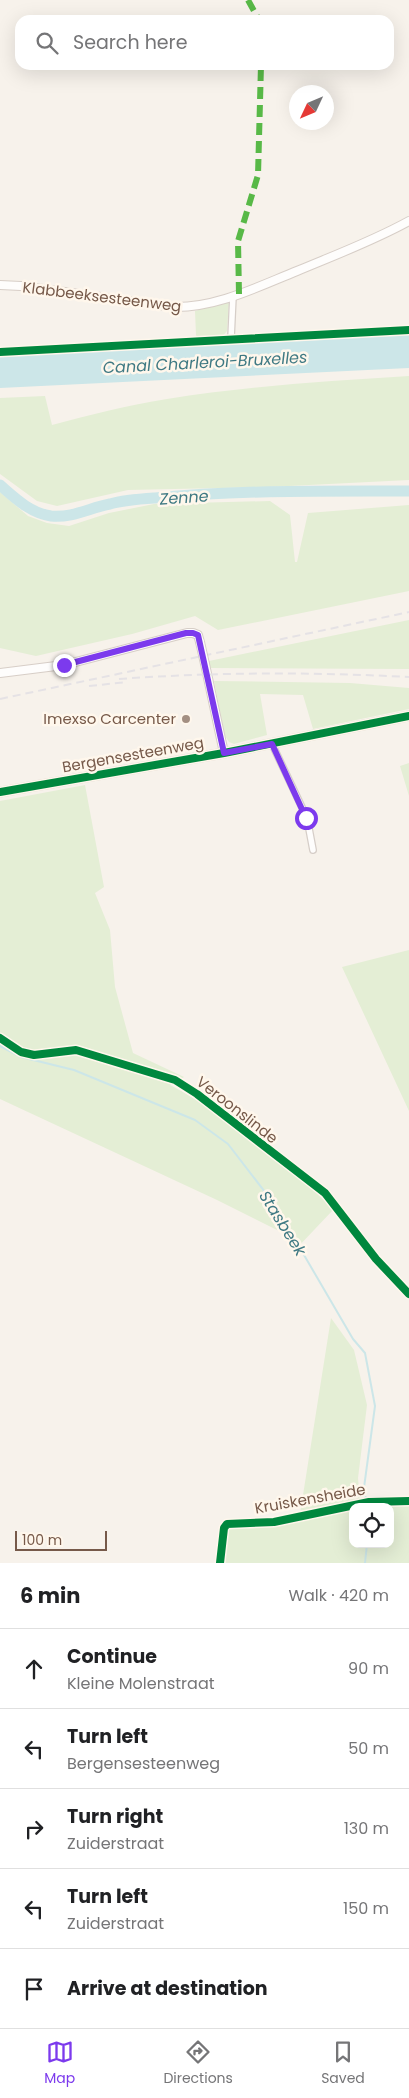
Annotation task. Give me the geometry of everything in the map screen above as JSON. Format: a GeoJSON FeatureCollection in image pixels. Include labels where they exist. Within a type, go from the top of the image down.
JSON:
{"type":"FeatureCollection","features":[{"type":"Feature","properties":{"kind":"main road","name":"Bergensesteenweg"},"geometry":{"type":"LineString","coordinates":[[0,792],[224,753],[409,716]]}},
{"type":"Feature","properties":{"kind":"street","name":"Klabbeeksesteenweg"},"geometry":{"type":"LineString","coordinates":[[0,285],[21,286],[172,308],[192,308],[233,296],[364,244],[409,221]]}},
{"type":"Feature","properties":{"kind":"street"},"geometry":{"type":"LineString","coordinates":[[231,338],[233,296]]}},
{"type":"Feature","properties":{"kind":"street"},"geometry":{"type":"LineString","coordinates":[[0,673],[64,665],[186,633],[193,633],[198,635],[200,642],[224,753]]}},
{"type":"Feature","properties":{"kind":"street"},"geometry":{"type":"LineString","coordinates":[[272,744],[306,818],[313,850]]}},
{"type":"Feature","properties":{"kind":"street","name":"Veroonslinde"},"geometry":{"type":"LineString","coordinates":[[0,1038],[21,1052],[34,1055],[76,1050],[176,1080],[197,1094],[325,1194],[376,1259],[409,1294]]}},
{"type":"Feature","properties":{"kind":"street","name":"Kruiskensheide"},"geometry":{"type":"LineString","coordinates":[[220,1563],[226,1524],[274,1522],[368,1502],[409,1501]]}},
{"type":"Feature","properties":{"kind":"green space"},"geometry":{"type":"Polygon","coordinates":[[[229,301],[227,331],[222,337],[198,338],[196,335],[195,311],[229,301]]]}},
{"type":"Feature","properties":{"kind":"green space"},"geometry":{"type":"Polygon","coordinates":[[[409,376],[409,480],[269,487],[128,490],[57,506],[37,501],[0,474],[0,398],[45,396],[52,425],[138,404],[197,394],[288,384],[409,376]]]}},
{"type":"Feature","properties":{"kind":"green space"},"geometry":{"type":"Polygon","coordinates":[[[0,492],[28,516],[47,523],[69,526],[109,513],[154,504],[270,501],[290,515],[295,562],[297,562],[308,513],[409,505],[409,591],[218,630],[195,616],[132,634],[36,656],[0,648],[0,492]]]}},
{"type":"Feature","properties":{"kind":"green space"},"geometry":{"type":"Polygon","coordinates":[[[409,620],[409,669],[210,668],[209,661],[409,620]]]}},
{"type":"Feature","properties":{"kind":"green space"},"geometry":{"type":"Polygon","coordinates":[[[214,681],[350,683],[409,688],[409,709],[313,729],[303,695],[260,694],[267,735],[234,744],[229,742],[225,736],[214,681]]]}},
{"type":"Feature","properties":{"kind":"green space"},"geometry":{"type":"Polygon","coordinates":[[[409,763],[409,796],[400,766],[409,763]]]}},
{"type":"Feature","properties":{"kind":"green space"},"geometry":{"type":"Polygon","coordinates":[[[85,785],[104,887],[95,893],[110,930],[115,987],[133,1053],[184,1077],[170,1085],[229,1123],[308,1186],[333,1210],[296,1249],[283,1233],[217,1200],[0,1099],[0,801],[85,785]]]}},
{"type":"Feature","properties":{"kind":"green space"},"geometry":{"type":"Polygon","coordinates":[[[409,950],[409,1111],[342,967],[409,950]]]}},
{"type":"Feature","properties":{"kind":"green space"},"geometry":{"type":"Polygon","coordinates":[[[331,1318],[354,1350],[367,1405],[358,1478],[360,1500],[300,1514],[331,1318]]]}},
{"type":"Feature","properties":{"kind":"green space"},"geometry":{"type":"Polygon","coordinates":[[[409,1504],[409,1563],[222,1563],[226,1534],[232,1527],[277,1526],[349,1510],[349,1548],[394,1548],[394,1505],[409,1504]]]}},
{"type":"Feature","properties":{"kind":"water","name":"Canal Charleroi-Bruxelles"},"geometry":{"type":"Polygon","coordinates":[[[409,332],[409,368],[0,388],[0,355],[409,332]]]}},
{"type":"Feature","properties":{"kind":"waterway","name":"Zenne"},"geometry":{"type":"LineString","coordinates":[[0,485],[17,500],[36,512],[51,516],[74,514],[138,499],[187,495],[409,491]]}},
{"type":"Feature","properties":{"kind":"waterway","name":"Stasbeek"},"geometry":{"type":"LineString","coordinates":[[0,1046],[21,1057],[74,1070],[195,1120],[228,1144],[275,1205],[287,1230],[297,1243],[353,1339],[365,1353],[375,1406],[363,1495],[367,1498],[383,1497]]}},
{"type":"Feature","properties":{"kind":"waterway","name":"Stasbeek"},"geometry":{"type":"LineString","coordinates":[[365,1563],[367,1548]]}},
{"type":"Feature","properties":{"kind":"railway"},"geometry":{"type":"LineString","coordinates":[[0,699],[409,612]]}},
{"type":"Feature","properties":{"kind":"railway"},"geometry":{"type":"LineString","coordinates":[[119,679],[264,674],[409,677]]}},
{"type":"Feature","properties":{"kind":"railway"},"geometry":{"type":"LineString","coordinates":[[89,686],[127,682]]}},
{"type":"Feature","properties":{"kind":"marked path"},"geometry":{"type":"LineString","coordinates":[[248,0],[256,15]]}},
{"type":"Feature","properties":{"kind":"marked path"},"geometry":{"type":"LineString","coordinates":[[239,294],[238,241],[258,175],[261,70]]}},
{"type":"Feature","properties":{"kind":"cycle path"},"geometry":{"type":"LineString","coordinates":[[0,352],[409,330]]}},
{"type":"Feature","properties":{"kind":"cycle path"},"geometry":{"type":"LineString","coordinates":[[0,792],[224,753],[409,716]]}},
{"type":"Feature","properties":{"kind":"cycle path"},"geometry":{"type":"LineString","coordinates":[[0,1038],[21,1052],[34,1055],[76,1050],[175,1080],[197,1094],[325,1193],[376,1259],[409,1294]]}},
{"type":"Feature","properties":{"kind":"cycle path"},"geometry":{"type":"LineString","coordinates":[[220,1563],[224,1528],[227,1524],[274,1522],[369,1502],[409,1501]]}},
{"type":"Feature","properties":{"kind":"place","name":"Imexso Carcenter"},"geometry":{"type":"Point","coordinates":[186,719]}},
{"type":"Feature","properties":{"kind":"route"},"geometry":{"type":"LineString","coordinates":[[64,665],[186,633],[198,635],[224,753],[272,744],[306,818]]}}]}
